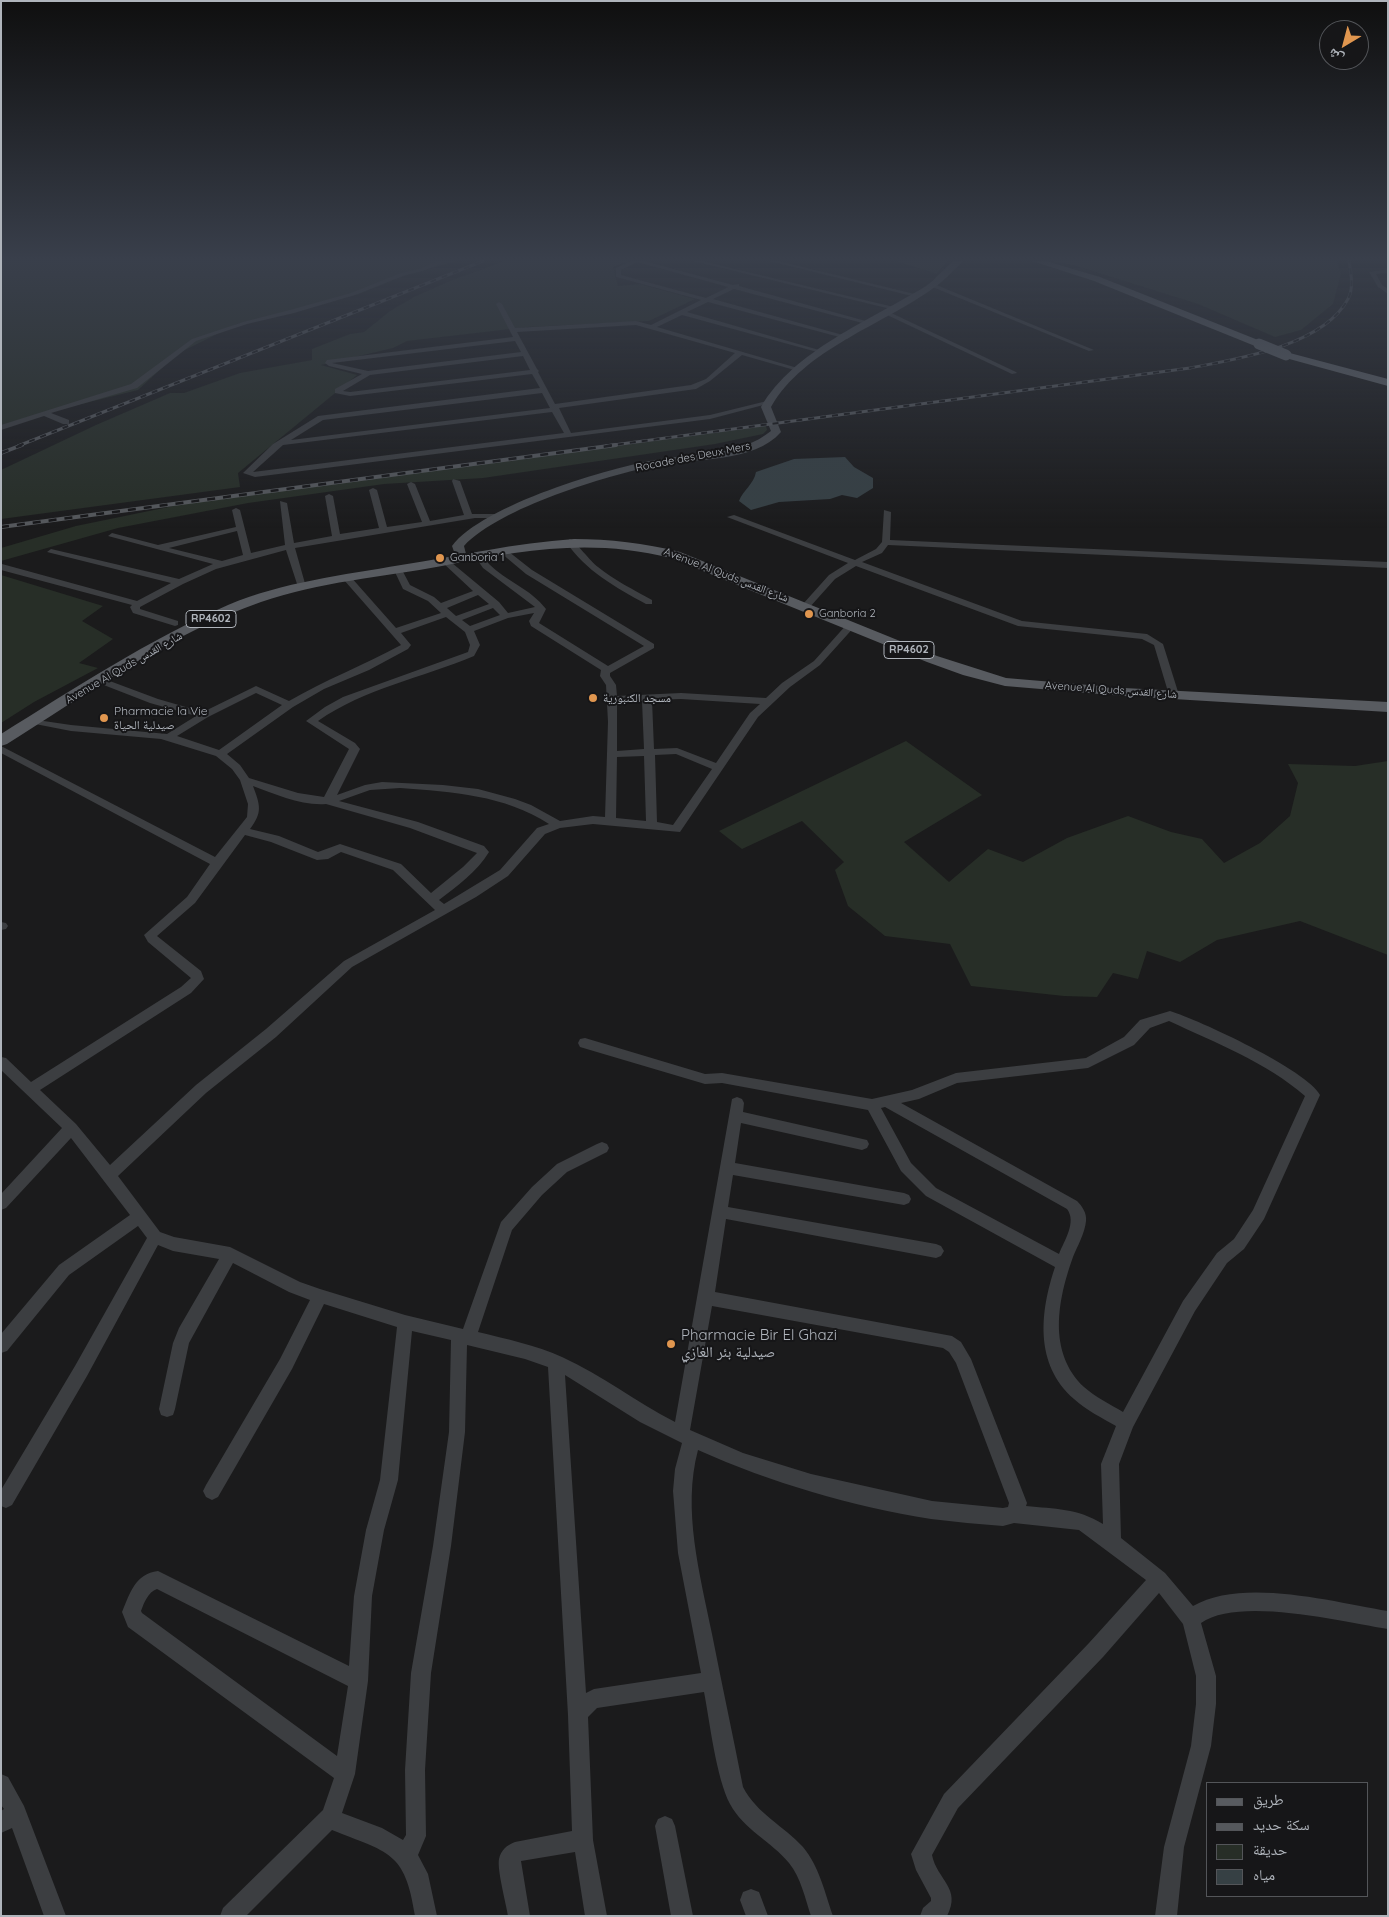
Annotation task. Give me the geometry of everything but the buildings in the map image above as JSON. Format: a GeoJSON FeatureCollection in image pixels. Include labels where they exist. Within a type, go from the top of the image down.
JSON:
{"type":"FeatureCollection","features":[{"type":"Feature","properties":{"kind":"highway"},"geometry":{"type":"LineString","coordinates":[[1275,350],[1388,383]]}},
{"type":"Feature","properties":{"kind":"main road"},"geometry":{"type":"LineString","coordinates":[[767,403],[770,396],[798,370],[823,352]]}},
{"type":"Feature","properties":{"kind":"main road","name":"Rocade des Deux Mers"},"geometry":{"type":"LineString","coordinates":[[461,558],[458,550],[460,543],[480,527],[500,516],[552,494],[630,469],[662,462],[732,452],[760,444],[776,432],[767,414],[767,403]]}},
{"type":"Feature","properties":{"kind":"main road","name":"Avenue Al Quds شارع القدس"},"geometry":{"type":"LineString","coordinates":[[1,741],[99,680],[220,614],[258,598],[347,578],[504,551],[570,542],[642,546],[664,551],[806,606],[950,666],[1005,682],[1174,695],[1388,707]]}},
{"type":"Feature","properties":{"kind":"street"},"geometry":{"type":"LineString","coordinates":[[1,428],[134,386],[180,350]]}},
{"type":"Feature","properties":{"kind":"street"},"geometry":{"type":"LineString","coordinates":[[419,350],[328,362],[330,365],[368,373],[525,354]]}},
{"type":"Feature","properties":{"kind":"street"},"geometry":{"type":"LineString","coordinates":[[523,350],[556,407],[569,436]]}},
{"type":"Feature","properties":{"kind":"street"},"geometry":{"type":"LineString","coordinates":[[731,350],[798,370]]}},
{"type":"Feature","properties":{"kind":"street"},"geometry":{"type":"LineString","coordinates":[[817,350],[823,352]]}},
{"type":"Feature","properties":{"kind":"street"},"geometry":{"type":"LineString","coordinates":[[966,350],[1014,373]]}},
{"type":"Feature","properties":{"kind":"street"},"geometry":{"type":"LineString","coordinates":[[280,444],[693,387],[708,380],[740,353]]}},
{"type":"Feature","properties":{"kind":"street"},"geometry":{"type":"LineString","coordinates":[[368,373],[338,392],[350,394],[536,371]]}},
{"type":"Feature","properties":{"kind":"street"},"geometry":{"type":"LineString","coordinates":[[545,390],[321,418],[280,444],[247,473],[255,475],[569,436],[710,417],[767,403]]}},
{"type":"Feature","properties":{"kind":"street"},"geometry":{"type":"LineString","coordinates":[[44,413],[66,422]]}},
{"type":"Feature","properties":{"kind":"street"},"geometry":{"type":"LineString","coordinates":[[456,481],[469,517]]}},
{"type":"Feature","properties":{"kind":"street"},"geometry":{"type":"LineString","coordinates":[[411,484],[427,524]]}},
{"type":"Feature","properties":{"kind":"street"},"geometry":{"type":"LineString","coordinates":[[374,490],[384,531]]}},
{"type":"Feature","properties":{"kind":"street"},"geometry":{"type":"LineString","coordinates":[[329,496],[337,539]]}},
{"type":"Feature","properties":{"kind":"street"},"geometry":{"type":"LineString","coordinates":[[283,503],[290,547],[302,587]]}},
{"type":"Feature","properties":{"kind":"street"},"geometry":{"type":"LineString","coordinates":[[236,510],[248,558]]}},
{"type":"Feature","properties":{"kind":"street"},"geometry":{"type":"LineString","coordinates":[[806,606],[832,577],[879,551],[886,542],[888,512]]}},
{"type":"Feature","properties":{"kind":"street"},"geometry":{"type":"LineString","coordinates":[[175,623],[136,611],[135,607],[180,582],[224,564],[290,547],[469,517],[500,516]]}},
{"type":"Feature","properties":{"kind":"street"},"geometry":{"type":"LineString","coordinates":[[731,517],[854,564],[1021,624],[1144,636],[1158,644],[1174,695]]}},
{"type":"Feature","properties":{"kind":"street"},"geometry":{"type":"LineString","coordinates":[[158,547],[241,528]]}},
{"type":"Feature","properties":{"kind":"street"},"geometry":{"type":"LineString","coordinates":[[112,536],[224,564]]}},
{"type":"Feature","properties":{"kind":"street"},"geometry":{"type":"LineString","coordinates":[[570,542],[577,554],[588,564],[649,602]]}},
{"type":"Feature","properties":{"kind":"street"},"geometry":{"type":"LineString","coordinates":[[886,542],[1388,565]]}},
{"type":"Feature","properties":{"kind":"street"},"geometry":{"type":"LineString","coordinates":[[504,551],[529,572],[651,646],[606,671]]}},
{"type":"Feature","properties":{"kind":"street"},"geometry":{"type":"LineString","coordinates":[[52,552],[180,582]]}},
{"type":"Feature","properties":{"kind":"street"},"geometry":{"type":"LineString","coordinates":[[478,556],[486,566],[540,606],[541,609]]}},
{"type":"Feature","properties":{"kind":"street"},"geometry":{"type":"LineString","coordinates":[[446,561],[457,573],[496,604],[506,616]]}},
{"type":"Feature","properties":{"kind":"street"},"geometry":{"type":"LineString","coordinates":[[2,567],[138,604]]}},
{"type":"Feature","properties":{"kind":"street"},"geometry":{"type":"LineString","coordinates":[[398,570],[406,587],[431,598],[466,629],[470,630],[506,616],[541,609]]}},
{"type":"Feature","properties":{"kind":"street"},"geometry":{"type":"LineString","coordinates":[[220,754],[289,705],[320,687],[370,666],[404,648],[406,645],[347,578]]}},
{"type":"Feature","properties":{"kind":"street"},"geometry":{"type":"LineString","coordinates":[[447,613],[480,591]]}},
{"type":"Feature","properties":{"kind":"street"},"geometry":{"type":"LineString","coordinates":[[395,632],[447,613],[496,604]]}},
{"type":"Feature","properties":{"kind":"street"},"geometry":{"type":"LineString","coordinates":[[541,609],[534,624],[602,665],[606,671],[605,676],[611,686],[612,754],[610,820]]}},
{"type":"Feature","properties":{"kind":"street"},"geometry":{"type":"LineString","coordinates":[[109,1175],[201,1089],[271,1033],[348,964],[504,873],[538,833],[558,824],[610,820],[676,829],[716,767],[734,746],[754,715],[768,701],[817,663],[852,625]]}},
{"type":"Feature","properties":{"kind":"street"},"geometry":{"type":"LineString","coordinates":[[328,800],[355,749],[313,724],[312,720],[352,698],[471,654],[476,646],[470,630]]}},
{"type":"Feature","properties":{"kind":"street"},"geometry":{"type":"LineString","coordinates":[[99,680],[154,701],[204,715]]}},
{"type":"Feature","properties":{"kind":"street"},"geometry":{"type":"LineString","coordinates":[[169,738],[204,715],[256,689],[289,705]]}},
{"type":"Feature","properties":{"kind":"street"},"geometry":{"type":"LineString","coordinates":[[647,697],[652,826]]}},
{"type":"Feature","properties":{"kind":"street"},"geometry":{"type":"LineString","coordinates":[[612,699],[699,697],[768,701]]}},
{"type":"Feature","properties":{"kind":"street"},"geometry":{"type":"LineString","coordinates":[[30,1090],[186,990],[198,979],[197,974],[152,939],[150,935],[191,900],[217,863],[244,831],[254,812],[254,804],[245,780],[236,767],[220,754],[169,738],[89,730],[34,720]]}},
{"type":"Feature","properties":{"kind":"street"},"geometry":{"type":"LineString","coordinates":[[1,749],[217,863]]}},
{"type":"Feature","properties":{"kind":"street"},"geometry":{"type":"LineString","coordinates":[[612,754],[677,751],[716,767]]}},
{"type":"Feature","properties":{"kind":"street"},"geometry":{"type":"LineString","coordinates":[[245,780],[310,799],[328,800],[369,787],[383,785],[468,790],[498,796],[522,804],[542,813],[558,824]]}},
{"type":"Feature","properties":{"kind":"street"},"geometry":{"type":"LineString","coordinates":[[328,800],[338,805],[414,824],[482,850],[482,855],[477,860],[430,900]]}},
{"type":"Feature","properties":{"kind":"street"},"geometry":{"type":"LineString","coordinates":[[244,831],[275,839],[317,856],[324,856],[340,848],[392,865],[408,876],[430,900],[443,910]]}},
{"type":"Feature","properties":{"kind":"street"},"geometry":{"type":"LineString","coordinates":[[878,1103],[914,1095],[956,1078],[1088,1062],[1129,1041],[1146,1024],[1170,1016],[1272,1064],[1300,1082],[1313,1095],[1259,1214],[1239,1244],[1222,1258],[1189,1306],[1126,1423],[1110,1464],[1112,1542]]}},
{"type":"Feature","properties":{"kind":"street"},"geometry":{"type":"LineString","coordinates":[[585,1043],[705,1079],[722,1078],[878,1103],[1072,1205],[1077,1211],[1079,1221],[1050,1301],[1048,1331],[1057,1361],[1075,1390],[1126,1423]]}},
{"type":"Feature","properties":{"kind":"street"},"geometry":{"type":"LineString","coordinates":[[1,1062],[71,1128],[155,1236],[173,1244],[230,1254],[273,1274],[295,1287],[320,1296],[405,1322],[525,1351],[556,1362],[578,1373],[646,1416],[686,1437],[742,1461],[811,1483],[932,1510],[1002,1517],[1014,1514],[1073,1519],[1084,1522],[1112,1542],[1159,1580],[1191,1619],[1206,1676],[1206,1704],[1201,1746],[1174,1847],[1166,1916]]}},
{"type":"Feature","properties":{"kind":"street"},"geometry":{"type":"LineString","coordinates":[[878,1103],[906,1166],[931,1192],[1064,1264]]}},
{"type":"Feature","properties":{"kind":"street"},"geometry":{"type":"LineString","coordinates":[[822,1916],[799,1858],[790,1848],[756,1820],[737,1800],[733,1788],[687,1554],[682,1491],[686,1437],[736,1110],[862,1144]]}},
{"type":"Feature","properties":{"kind":"street"},"geometry":{"type":"LineString","coordinates":[[1,1204],[71,1128]]}},
{"type":"Feature","properties":{"kind":"street"},"geometry":{"type":"LineString","coordinates":[[407,1855],[416,1836],[415,1770],[421,1673],[442,1546],[457,1432],[464,1337],[506,1227],[537,1191],[562,1168],[602,1148]]}},
{"type":"Feature","properties":{"kind":"street"},"geometry":{"type":"LineString","coordinates":[[727,1168],[904,1199]]}},
{"type":"Feature","properties":{"kind":"street"},"geometry":{"type":"LineString","coordinates":[[720,1212],[936,1251]]}},
{"type":"Feature","properties":{"kind":"street"},"geometry":{"type":"LineString","coordinates":[[1,1346],[64,1270],[140,1216]]}},
{"type":"Feature","properties":{"kind":"street"},"geometry":{"type":"LineString","coordinates":[[6,1499],[81,1371],[155,1236]]}},
{"type":"Feature","properties":{"kind":"street"},"geometry":{"type":"LineString","coordinates":[[167,1409],[181,1343],[187,1328],[230,1254]]}},
{"type":"Feature","properties":{"kind":"street"},"geometry":{"type":"LineString","coordinates":[[212,1491],[286,1364],[320,1296]]}},
{"type":"Feature","properties":{"kind":"street"},"geometry":{"type":"LineString","coordinates":[[706,1298],[946,1341],[955,1347],[963,1359],[1016,1497],[1018,1503],[1014,1514]]}},
{"type":"Feature","properties":{"kind":"street"},"geometry":{"type":"LineString","coordinates":[[231,1916],[331,1816],[345,1774],[358,1681],[363,1596],[375,1530],[389,1480],[405,1322]]}},
{"type":"Feature","properties":{"kind":"street"},"geometry":{"type":"LineString","coordinates":[[556,1362],[578,1715],[583,1840],[596,1916]]}},
{"type":"Feature","properties":{"kind":"street"},"geometry":{"type":"LineString","coordinates":[[345,1774],[135,1620],[131,1612],[145,1584],[151,1580],[158,1580],[358,1681]]}},
{"type":"Feature","properties":{"kind":"street"},"geometry":{"type":"LineString","coordinates":[[931,1916],[939,1908],[943,1899],[942,1894],[923,1863],[921,1854],[951,1801],[1096,1650],[1159,1580]]}},
{"type":"Feature","properties":{"kind":"street"},"geometry":{"type":"LineString","coordinates":[[1191,1619],[1204,1609],[1221,1604],[1244,1603],[1296,1606],[1388,1620]]}},
{"type":"Feature","properties":{"kind":"street"},"geometry":{"type":"LineString","coordinates":[[578,1715],[586,1703],[594,1699],[711,1681]]}},
{"type":"Feature","properties":{"kind":"street"},"geometry":{"type":"LineString","coordinates":[[1,1784],[9,1818],[55,1916]]}},
{"type":"Feature","properties":{"kind":"street"},"geometry":{"type":"LineString","coordinates":[[331,1816],[336,1821],[391,1843],[407,1855],[416,1868],[424,1894],[426,1916]]}},
{"type":"Feature","properties":{"kind":"street"},"geometry":{"type":"LineString","coordinates":[[665,1826],[682,1916]]}},
{"type":"Feature","properties":{"kind":"street"},"geometry":{"type":"LineString","coordinates":[[519,1916],[510,1864],[510,1859],[515,1852],[583,1840]]}},
{"type":"Feature","properties":{"kind":"green space"},"geometry":{"type":"Polygon","coordinates":[[[1,350],[184,350],[177,354],[138,390],[45,413],[1,429],[1,350]]]}},
{"type":"Feature","properties":{"kind":"green space"},"geometry":{"type":"Polygon","coordinates":[[[312,350],[383,350],[321,365],[357,375],[238,473],[240,487],[1,519],[1,470],[96,425],[170,393],[184,393],[240,373],[312,360],[312,350]]]}},
{"type":"Feature","properties":{"kind":"green space"},"geometry":{"type":"Polygon","coordinates":[[[766,426],[767,430],[763,434],[715,444],[483,478],[384,484],[248,503],[118,528],[1,561],[1,548],[76,526],[188,503],[766,426]]]}},
{"type":"Feature","properties":{"kind":"green space"},"geometry":{"type":"Polygon","coordinates":[[[1,575],[103,606],[82,621],[113,639],[79,663],[98,668],[34,702],[1,723],[1,575]]]}},
{"type":"Feature","properties":{"kind":"green space"},"geometry":{"type":"Polygon","coordinates":[[[906,741],[982,795],[904,842],[949,882],[988,849],[1023,862],[1067,838],[1128,816],[1171,832],[1202,839],[1224,863],[1260,843],[1290,816],[1298,783],[1288,764],[1355,766],[1388,761],[1388,955],[1300,921],[1217,940],[1180,962],[1147,951],[1138,979],[1113,973],[1097,997],[1064,996],[971,986],[950,944],[885,936],[848,906],[835,870],[844,862],[802,821],[742,849],[719,831],[906,741]]]}},
{"type":"Feature","properties":{"kind":"water"},"geometry":{"type":"Polygon","coordinates":[[[845,457],[854,467],[873,478],[873,488],[857,498],[842,495],[830,499],[779,502],[751,510],[739,501],[756,472],[794,459],[845,457]]]}},
{"type":"Feature","properties":{"kind":"railway"},"geometry":{"type":"LineString","coordinates":[[18,446],[258,350]]}},
{"type":"Feature","properties":{"kind":"railway"},"geometry":{"type":"LineString","coordinates":[[606,446],[1190,368],[1269,350]]}},
{"type":"Feature","properties":{"kind":"railway"},"geometry":{"type":"LineString","coordinates":[[1,453],[22,445]]}},
{"type":"Feature","properties":{"kind":"railway"},"geometry":{"type":"LineString","coordinates":[[1,527],[616,445]]}},
{"type":"Feature","properties":{"kind":"place","name":"Ganboria 1"},"geometry":{"type":"Point","coordinates":[440,558]}},
{"type":"Feature","properties":{"kind":"place","name":"Ganboria 2"},"geometry":{"type":"Point","coordinates":[809,614]}},
{"type":"Feature","properties":{"kind":"place","name":"مسجد الكنبورية"},"geometry":{"type":"Point","coordinates":[593,698]}},
{"type":"Feature","properties":{"kind":"place","name":"Pharmacie la Vie صيدلية الحياة"},"geometry":{"type":"Point","coordinates":[104,718]}},
{"type":"Feature","properties":{"kind":"place","name":"Pharmacie Bir El Ghazi صيدلية بئر الغازي"},"geometry":{"type":"Point","coordinates":[671,1344]}}]}
